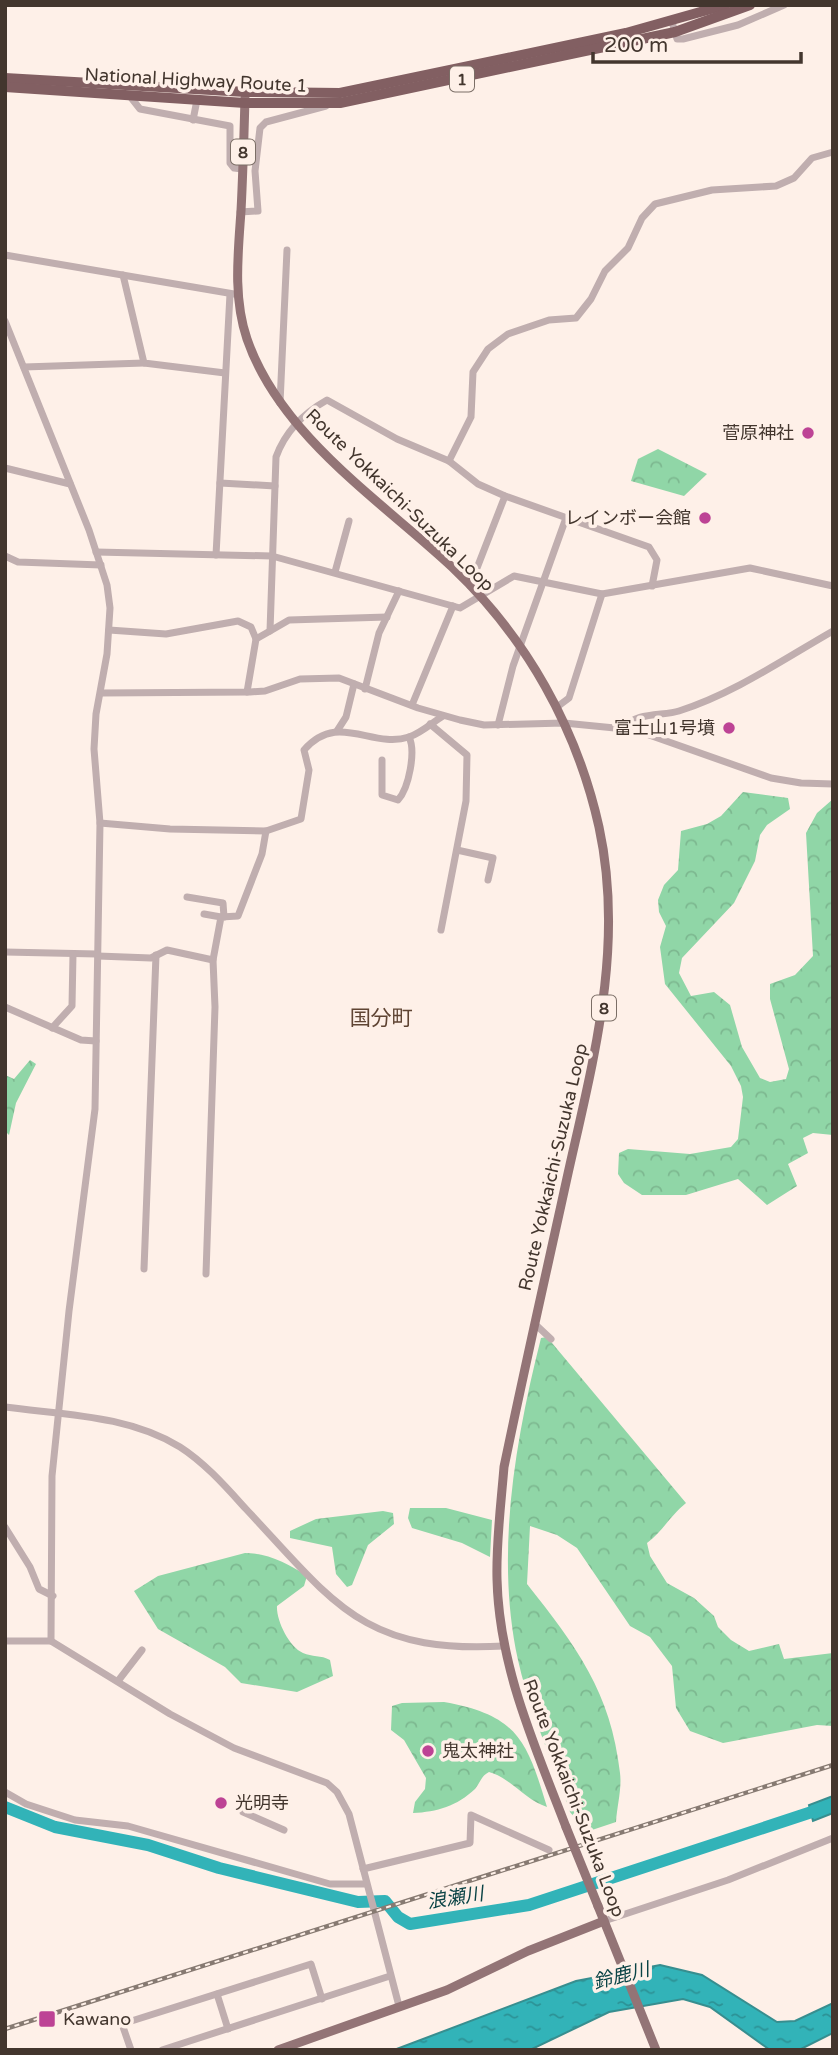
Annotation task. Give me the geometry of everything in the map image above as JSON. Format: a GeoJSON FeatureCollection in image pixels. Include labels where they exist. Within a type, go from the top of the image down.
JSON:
{"type":"FeatureCollection","features":[{"type":"Feature","properties":{"kind":"highway","name":"National Highway Route 1"},"geometry":{"type":"LineString","coordinates":[[673,27],[725,5]]}},
{"type":"Feature","properties":{"kind":"highway","name":"National Highway Route 1"},"geometry":{"type":"LineString","coordinates":[[5,78],[340,103],[361,95],[673,27],[750,5]]}},
{"type":"Feature","properties":{"kind":"highway","name":"National Highway Route 1"},"geometry":{"type":"LineString","coordinates":[[5,88],[197,100],[361,95]]}},
{"type":"Feature","properties":{"kind":"main road","name":"Route Yokkaichi-Suzuka Loop"},"geometry":{"type":"LineString","coordinates":[[245,98],[234,294],[262,378],[296,424],[471,586],[521,646],[564,723],[583,769],[600,831],[607,882],[610,948],[599,1035],[504,1467],[497,1581],[504,1646],[527,1726],[656,2050]]}},
{"type":"Feature","properties":{"kind":"main road"},"geometry":{"type":"LineString","coordinates":[[278,2050],[447,1990],[528,1951],[604,1922]]}},
{"type":"Feature","properties":{"kind":"street"},"geometry":{"type":"LineString","coordinates":[[673,27],[677,38],[683,39],[738,25],[784,5]]}},
{"type":"Feature","properties":{"kind":"street"},"geometry":{"type":"LineString","coordinates":[[129,95],[140,108],[230,126],[230,163],[234,168],[242,169]]}},
{"type":"Feature","properties":{"kind":"street"},"geometry":{"type":"LineString","coordinates":[[193,120],[197,100]]}},
{"type":"Feature","properties":{"kind":"street"},"geometry":{"type":"LineString","coordinates":[[240,212],[258,211],[255,171],[260,128],[274,120],[340,103]]}},
{"type":"Feature","properties":{"kind":"street"},"geometry":{"type":"LineString","coordinates":[[449,461],[471,417],[473,372],[480,357],[508,334],[549,320],[576,318],[591,299],[606,271],[628,248],[642,218],[654,205],[712,190],[784,183],[800,173],[812,158],[833,152]]}},
{"type":"Feature","properties":{"kind":"street"},"geometry":{"type":"LineString","coordinates":[[280,404],[287,250]]}},
{"type":"Feature","properties":{"kind":"street"},"geometry":{"type":"LineString","coordinates":[[5,255],[234,294],[225,373],[216,555]]}},
{"type":"Feature","properties":{"kind":"street"},"geometry":{"type":"LineString","coordinates":[[123,275],[144,363]]}},
{"type":"Feature","properties":{"kind":"street"},"geometry":{"type":"LineString","coordinates":[[5,321],[101,565],[107,585],[109,631],[94,749],[100,823],[96,1109],[75,1260],[52,1476],[51,1641]]}},
{"type":"Feature","properties":{"kind":"street"},"geometry":{"type":"LineString","coordinates":[[24,367],[144,363],[225,373]]}},
{"type":"Feature","properties":{"kind":"street"},"geometry":{"type":"LineString","coordinates":[[270,631],[276,457],[282,442],[296,424],[327,400],[397,439],[449,461],[478,484],[649,547],[657,560],[652,586]]}},
{"type":"Feature","properties":{"kind":"street"},"geometry":{"type":"LineString","coordinates":[[5,468],[70,484]]}},
{"type":"Feature","properties":{"kind":"street"},"geometry":{"type":"LineString","coordinates":[[220,482],[275,486]]}},
{"type":"Feature","properties":{"kind":"street"},"geometry":{"type":"LineString","coordinates":[[471,586],[505,496]]}},
{"type":"Feature","properties":{"kind":"street"},"geometry":{"type":"LineString","coordinates":[[498,725],[521,646],[566,518]]}},
{"type":"Feature","properties":{"kind":"street"},"geometry":{"type":"LineString","coordinates":[[335,572],[349,521]]}},
{"type":"Feature","properties":{"kind":"street"},"geometry":{"type":"LineString","coordinates":[[96,552],[272,556],[453,606],[466,607],[510,576],[602,594],[750,568],[833,586]]}},
{"type":"Feature","properties":{"kind":"street"},"geometry":{"type":"LineString","coordinates":[[5,556],[18,562],[101,565]]}},
{"type":"Feature","properties":{"kind":"street"},"geometry":{"type":"LineString","coordinates":[[365,689],[379,633],[399,591]]}},
{"type":"Feature","properties":{"kind":"street"},"geometry":{"type":"LineString","coordinates":[[557,707],[569,698],[602,594]]}},
{"type":"Feature","properties":{"kind":"street"},"geometry":{"type":"LineString","coordinates":[[412,705],[453,606]]}},
{"type":"Feature","properties":{"kind":"street"},"geometry":{"type":"LineString","coordinates":[[256,639],[289,620],[387,617]]}},
{"type":"Feature","properties":{"kind":"street"},"geometry":{"type":"LineString","coordinates":[[372,619],[379,633]]}},
{"type":"Feature","properties":{"kind":"street"},"geometry":{"type":"LineString","coordinates":[[109,631],[166,634],[238,621],[251,627],[256,639],[247,692]]}},
{"type":"Feature","properties":{"kind":"street"},"geometry":{"type":"LineString","coordinates":[[625,728],[632,720],[678,712],[714,696],[833,631]]}},
{"type":"Feature","properties":{"kind":"street"},"geometry":{"type":"LineString","coordinates":[[101,693],[264,691],[300,679],[340,678],[443,716],[498,725],[564,723],[625,728],[662,737],[711,758],[771,778],[833,784]]}},
{"type":"Feature","properties":{"kind":"street"},"geometry":{"type":"LineString","coordinates":[[337,731],[346,717],[354,684]]}},
{"type":"Feature","properties":{"kind":"street"},"geometry":{"type":"LineString","coordinates":[[100,823],[170,830],[266,831],[301,820],[309,770],[304,750],[315,739],[337,731],[409,737],[443,716]]}},
{"type":"Feature","properties":{"kind":"street"},"geometry":{"type":"LineString","coordinates":[[430,724],[467,755],[466,801],[442,930]]}},
{"type":"Feature","properties":{"kind":"street"},"geometry":{"type":"LineString","coordinates":[[382,760],[382,795],[398,800],[403,792],[413,749],[409,737]]}},
{"type":"Feature","properties":{"kind":"street"},"geometry":{"type":"LineString","coordinates":[[204,914],[237,916],[262,854],[266,831]]}},
{"type":"Feature","properties":{"kind":"street"},"geometry":{"type":"LineString","coordinates":[[457,850],[493,858],[488,880]]}},
{"type":"Feature","properties":{"kind":"street"},"geometry":{"type":"LineString","coordinates":[[187,897],[223,903],[223,917],[213,960],[215,1007],[206,1274]]}},
{"type":"Feature","properties":{"kind":"street"},"geometry":{"type":"LineString","coordinates":[[5,952],[151,958],[167,950],[213,960]]}},
{"type":"Feature","properties":{"kind":"street"},"geometry":{"type":"LineString","coordinates":[[52,1028],[72,1006],[73,954]]}},
{"type":"Feature","properties":{"kind":"street"},"geometry":{"type":"LineString","coordinates":[[144,1269],[156,955]]}},
{"type":"Feature","properties":{"kind":"street"},"geometry":{"type":"LineString","coordinates":[[5,1007],[81,1040],[96,1041]]}},
{"type":"Feature","properties":{"kind":"street"},"geometry":{"type":"LineString","coordinates":[[535,1324],[551,1339]]}},
{"type":"Feature","properties":{"kind":"street"},"geometry":{"type":"LineString","coordinates":[[5,1407],[130,1424],[180,1447],[226,1487],[337,1605],[367,1625],[419,1642],[504,1646]]}},
{"type":"Feature","properties":{"kind":"street"},"geometry":{"type":"LineString","coordinates":[[5,1527],[30,1567],[39,1589],[53,1596]]}},
{"type":"Feature","properties":{"kind":"street"},"geometry":{"type":"LineString","coordinates":[[5,1641],[51,1641],[233,1748],[332,1787],[348,1813],[398,2006]]}},
{"type":"Feature","properties":{"kind":"street"},"geometry":{"type":"LineString","coordinates":[[118,1681],[142,1650]]}},
{"type":"Feature","properties":{"kind":"street"},"geometry":{"type":"LineString","coordinates":[[5,1791],[26,1804],[64,1817],[128,1826],[330,1884],[366,1884]]}},
{"type":"Feature","properties":{"kind":"street"},"geometry":{"type":"LineString","coordinates":[[243,1812],[284,1830]]}},
{"type":"Feature","properties":{"kind":"street"},"geometry":{"type":"LineString","coordinates":[[363,1869],[470,1843],[471,1815],[549,1850]]}},
{"type":"Feature","properties":{"kind":"street"},"geometry":{"type":"LineString","coordinates":[[604,1922],[727,1880],[833,1838]]}},
{"type":"Feature","properties":{"kind":"street"},"geometry":{"type":"LineString","coordinates":[[131,2050],[122,2024],[311,1964],[322,1999]]}},
{"type":"Feature","properties":{"kind":"street"},"geometry":{"type":"LineString","coordinates":[[162,2050],[390,1976]]}},
{"type":"Feature","properties":{"kind":"street"},"geometry":{"type":"LineString","coordinates":[[217,1994],[228,2029]]}},
{"type":"Feature","properties":{"kind":"green space"},"geometry":{"type":"Polygon","coordinates":[[[658,449],[707,474],[684,496],[631,481],[638,459],[658,449]]]}},
{"type":"Feature","properties":{"kind":"green space"},"geometry":{"type":"Polygon","coordinates":[[[743,792],[788,798],[790,809],[767,825],[760,835],[755,861],[734,903],[682,958],[679,973],[691,996],[714,992],[730,1005],[742,1047],[760,1078],[770,1082],[786,1079],[789,1069],[770,999],[770,984],[795,975],[813,956],[806,833],[817,813],[833,799],[833,1135],[813,1133],[803,1138],[808,1153],[788,1164],[797,1186],[767,1205],[738,1179],[686,1195],[642,1195],[624,1183],[618,1174],[619,1153],[628,1149],[690,1154],[731,1147],[738,1139],[743,1097],[741,1086],[731,1066],[665,984],[660,947],[666,926],[659,912],[658,900],[664,885],[678,870],[681,831],[707,824],[721,816],[743,792]]]}},
{"type":"Feature","properties":{"kind":"green space"},"geometry":{"type":"Polygon","coordinates":[[[30,1060],[36,1064],[16,1103],[9,1135],[5,1131],[5,1075],[14,1079],[30,1060]]]}},
{"type":"Feature","properties":{"kind":"green space"},"geometry":{"type":"Polygon","coordinates":[[[547,1337],[686,1503],[647,1543],[650,1556],[667,1583],[694,1598],[714,1616],[718,1627],[731,1640],[749,1651],[779,1644],[784,1659],[833,1653],[833,1726],[817,1725],[723,1743],[690,1731],[676,1708],[672,1666],[650,1637],[630,1626],[577,1548],[557,1535],[530,1526],[527,1584],[561,1628],[588,1671],[609,1718],[615,1744],[620,1779],[616,1822],[586,1832],[570,1812],[535,1716],[522,1678],[511,1620],[508,1539],[516,1457],[541,1338],[547,1337]]]}},
{"type":"Feature","properties":{"kind":"green space"},"geometry":{"type":"Polygon","coordinates":[[[410,1508],[446,1508],[492,1520],[490,1557],[462,1543],[412,1528],[408,1518],[410,1508]]]}},
{"type":"Feature","properties":{"kind":"green space"},"geometry":{"type":"Polygon","coordinates":[[[383,1511],[393,1513],[394,1524],[368,1545],[352,1585],[347,1587],[336,1574],[332,1547],[290,1538],[290,1531],[316,1519],[383,1511]]]}},
{"type":"Feature","properties":{"kind":"green space"},"geometry":{"type":"Polygon","coordinates":[[[245,1553],[278,1560],[307,1576],[304,1586],[277,1606],[279,1618],[288,1639],[298,1650],[330,1660],[333,1676],[297,1692],[241,1683],[225,1667],[158,1629],[134,1591],[158,1576],[245,1553]]]}},
{"type":"Feature","properties":{"kind":"green space"},"geometry":{"type":"Polygon","coordinates":[[[444,1702],[488,1715],[516,1735],[533,1765],[547,1807],[489,1772],[475,1789],[454,1804],[413,1813],[415,1802],[425,1789],[426,1778],[404,1740],[391,1730],[392,1706],[402,1703],[444,1702]]]}},
{"type":"Feature","properties":{"kind":"water"},"geometry":{"type":"Polygon","coordinates":[[[833,1796],[833,1813],[813,1821],[809,1805],[833,1796]]]}},
{"type":"Feature","properties":{"kind":"water","name":"鈴鹿川"},"geometry":{"type":"Polygon","coordinates":[[[660,1965],[702,1975],[777,2022],[795,2021],[833,2003],[833,2033],[799,2050],[770,2050],[710,2007],[683,1999],[609,2012],[530,2050],[394,2050],[576,1981],[660,1965]]]}},
{"type":"Feature","properties":{"kind":"waterway","name":"浪瀬川"},"geometry":{"type":"LineString","coordinates":[[5,1807],[55,1827],[148,1845],[219,1868],[358,1902],[385,1901],[398,1917],[410,1924],[529,1905],[833,1805]]}},
{"type":"Feature","properties":{"kind":"railway"},"geometry":{"type":"LineString","coordinates":[[5,2029],[833,1765]]}},
{"type":"Feature","properties":{"kind":"place","name":"菅原神社"},"geometry":{"type":"Point","coordinates":[808,433]}},
{"type":"Feature","properties":{"kind":"place","name":"レインボー会館"},"geometry":{"type":"Point","coordinates":[705,518]}},
{"type":"Feature","properties":{"kind":"place","name":"富士山1号墳"},"geometry":{"type":"Point","coordinates":[729,728]}},
{"type":"Feature","properties":{"kind":"place","name":"鬼太神社"},"geometry":{"type":"Point","coordinates":[428,1751]}},
{"type":"Feature","properties":{"kind":"place","name":"光明寺"},"geometry":{"type":"Point","coordinates":[221,1803]}},
{"type":"Feature","properties":{"kind":"place","name":"Kawano"},"geometry":{"type":"Point","coordinates":[47,2019]}},
{"type":"Feature","properties":{"kind":"district","name":"国分町"},"geometry":{"type":"Point","coordinates":[381,1018]}}]}
